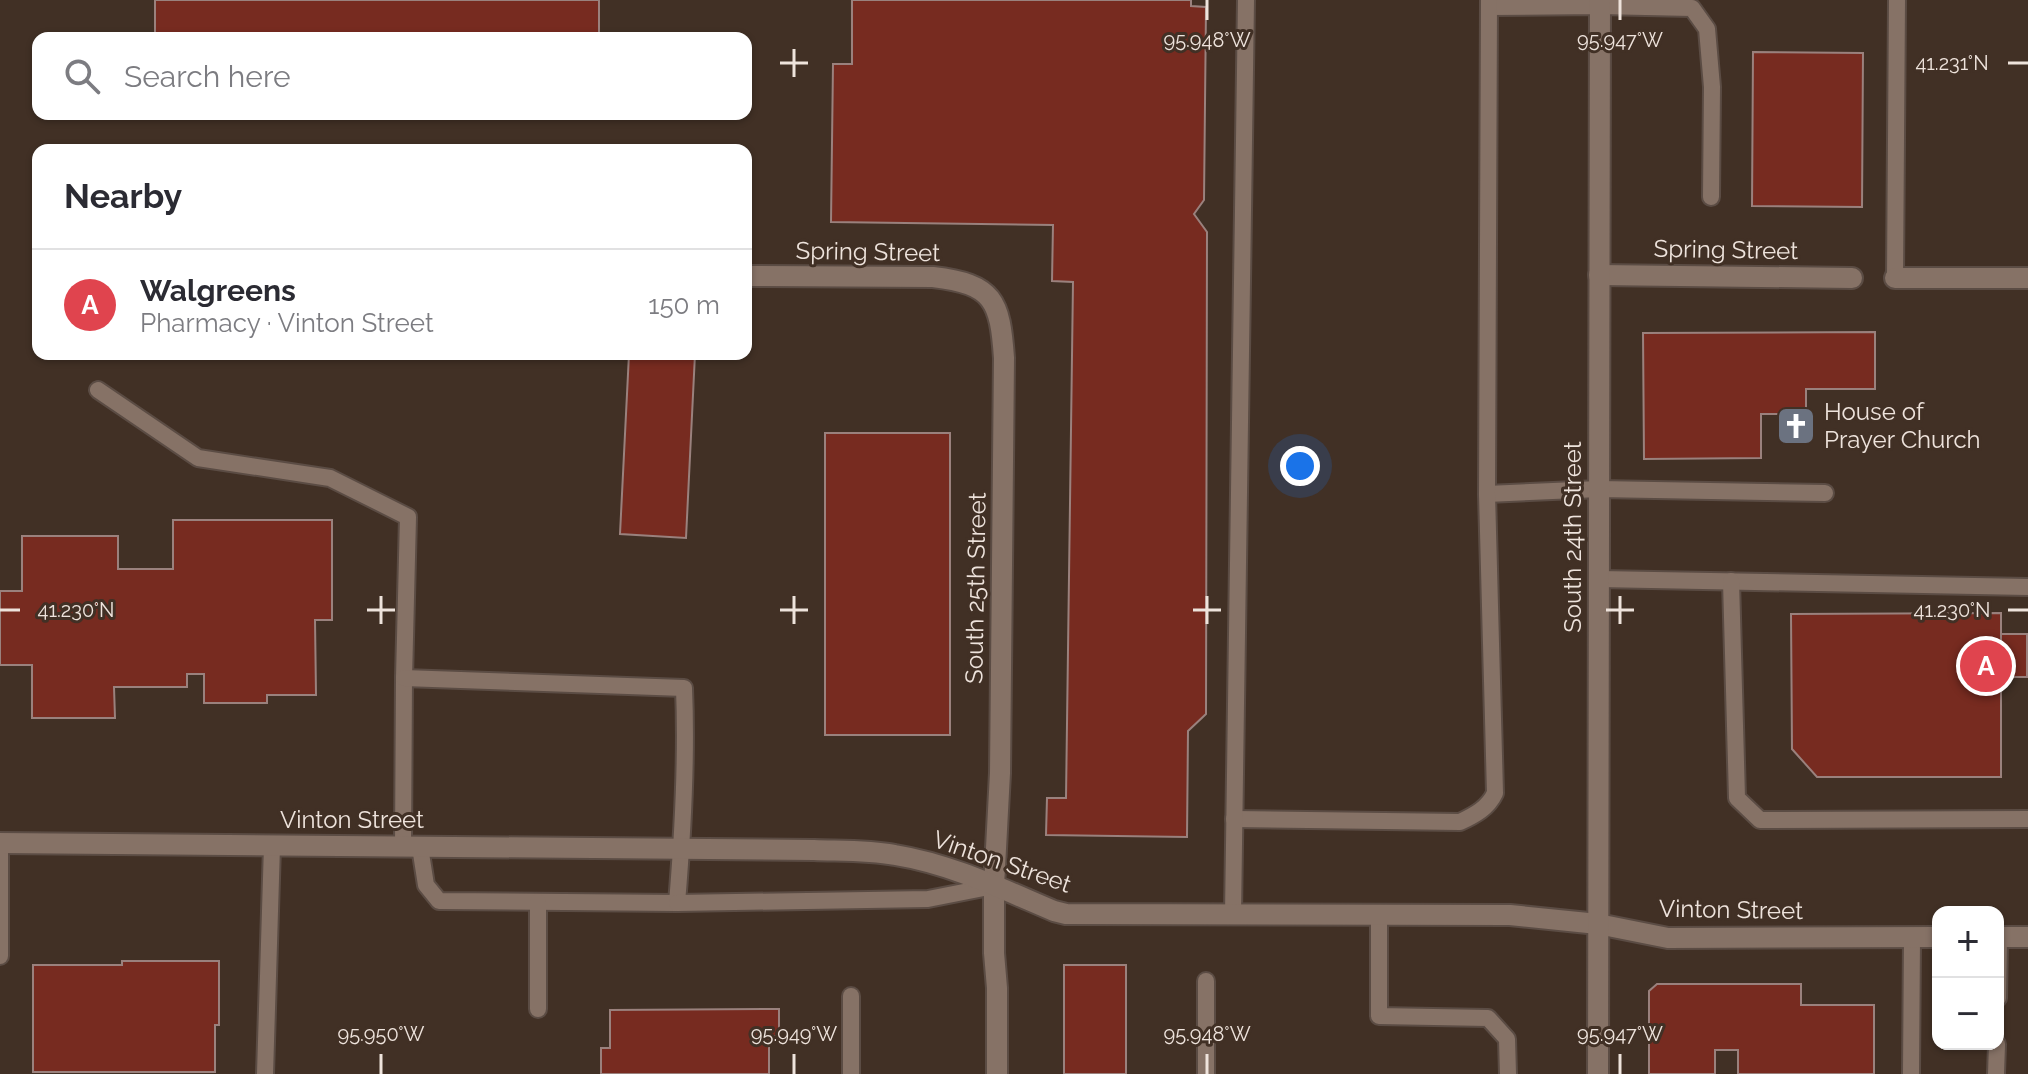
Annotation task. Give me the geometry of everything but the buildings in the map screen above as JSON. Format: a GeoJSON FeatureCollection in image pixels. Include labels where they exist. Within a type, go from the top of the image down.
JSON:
{"type":"FeatureCollection","features":[{"type":"Feature","properties":{"kind":"street","name":"South 24th Street"},"geometry":{"type":"LineString","coordinates":[[1598,1074],[1600,3]]}},
{"type":"Feature","properties":{"kind":"street","name":"Spring Street"},"geometry":{"type":"LineString","coordinates":[[1599,275],[1852,278]]}},
{"type":"Feature","properties":{"kind":"street","name":"Spring Street"},"geometry":{"type":"LineString","coordinates":[[752,276],[933,277],[986,294]]}},
{"type":"Feature","properties":{"kind":"street"},"geometry":{"type":"LineString","coordinates":[[1895,278],[2028,278]]}},
{"type":"Feature","properties":{"kind":"street","name":"South 25th Street"},"geometry":{"type":"LineString","coordinates":[[986,294],[998,308],[1004,358],[1000,773],[994,886],[997,1074]]}},
{"type":"Feature","properties":{"kind":"street","name":"Vinton Street"},"geometry":{"type":"LineString","coordinates":[[0,843],[814,850],[891,854],[953,869],[1066,914],[1510,915],[1598,924],[1668,938],[1932,937]]}},
{"type":"Feature","properties":{"kind":"street"},"geometry":{"type":"LineString","coordinates":[[2004,937],[2028,937]]}},
{"type":"Feature","properties":{"kind":"lane"},"geometry":{"type":"LineString","coordinates":[[1233,915],[1246,0]]}},
{"type":"Feature","properties":{"kind":"lane"},"geometry":{"type":"LineString","coordinates":[[1895,278],[1897,0]]}},
{"type":"Feature","properties":{"kind":"lane"},"geometry":{"type":"LineString","coordinates":[[1234,819],[1460,822],[1476,815],[1491,802],[1495,793],[1487,494],[1489,4],[1600,3],[1692,8],[1707,29],[1712,87],[1711,197]]}},
{"type":"Feature","properties":{"kind":"lane"},"geometry":{"type":"LineString","coordinates":[[98,390],[198,458],[330,478],[408,517],[404,678],[412,847],[426,885],[439,901],[677,903],[928,899],[994,886]]}},
{"type":"Feature","properties":{"kind":"lane"},"geometry":{"type":"LineString","coordinates":[[1487,494],[1599,489],[1825,493]]}},
{"type":"Feature","properties":{"kind":"lane"},"geometry":{"type":"LineString","coordinates":[[1599,579],[2028,587]]}},
{"type":"Feature","properties":{"kind":"lane"},"geometry":{"type":"LineString","coordinates":[[1731,581],[1737,798],[1760,820],[2028,819]]}},
{"type":"Feature","properties":{"kind":"lane"},"geometry":{"type":"LineString","coordinates":[[404,678],[684,688],[686,730],[677,903]]}},
{"type":"Feature","properties":{"kind":"lane"},"geometry":{"type":"LineString","coordinates":[[265,1074],[272,846]]}},
{"type":"Feature","properties":{"kind":"lane"},"geometry":{"type":"LineString","coordinates":[[0,852],[0,956]]}},
{"type":"Feature","properties":{"kind":"lane"},"geometry":{"type":"LineString","coordinates":[[538,902],[538,1009]]}},
{"type":"Feature","properties":{"kind":"lane"},"geometry":{"type":"LineString","coordinates":[[1379,915],[1379,1016],[1488,1018],[1507,1039],[1508,1074]]}},
{"type":"Feature","properties":{"kind":"lane"},"geometry":{"type":"LineString","coordinates":[[1911,1074],[1912,938]]}},
{"type":"Feature","properties":{"kind":"lane"},"geometry":{"type":"LineString","coordinates":[[1206,981],[1206,1074]]}},
{"type":"Feature","properties":{"kind":"lane"},"geometry":{"type":"LineString","coordinates":[[851,996],[851,1074]]}},
{"type":"Feature","properties":{"kind":"lane"},"geometry":{"type":"LineString","coordinates":[[1996,1074],[1997,1050]]}},
{"type":"Feature","properties":{"kind":"place","name":"House of Prayer Church"},"geometry":{"type":"Point","coordinates":[1796,426]}},
{"type":"Feature","properties":{"kind":"place","name":"Walgreens"},"geometry":{"type":"Point","coordinates":[1986,666]}}]}
